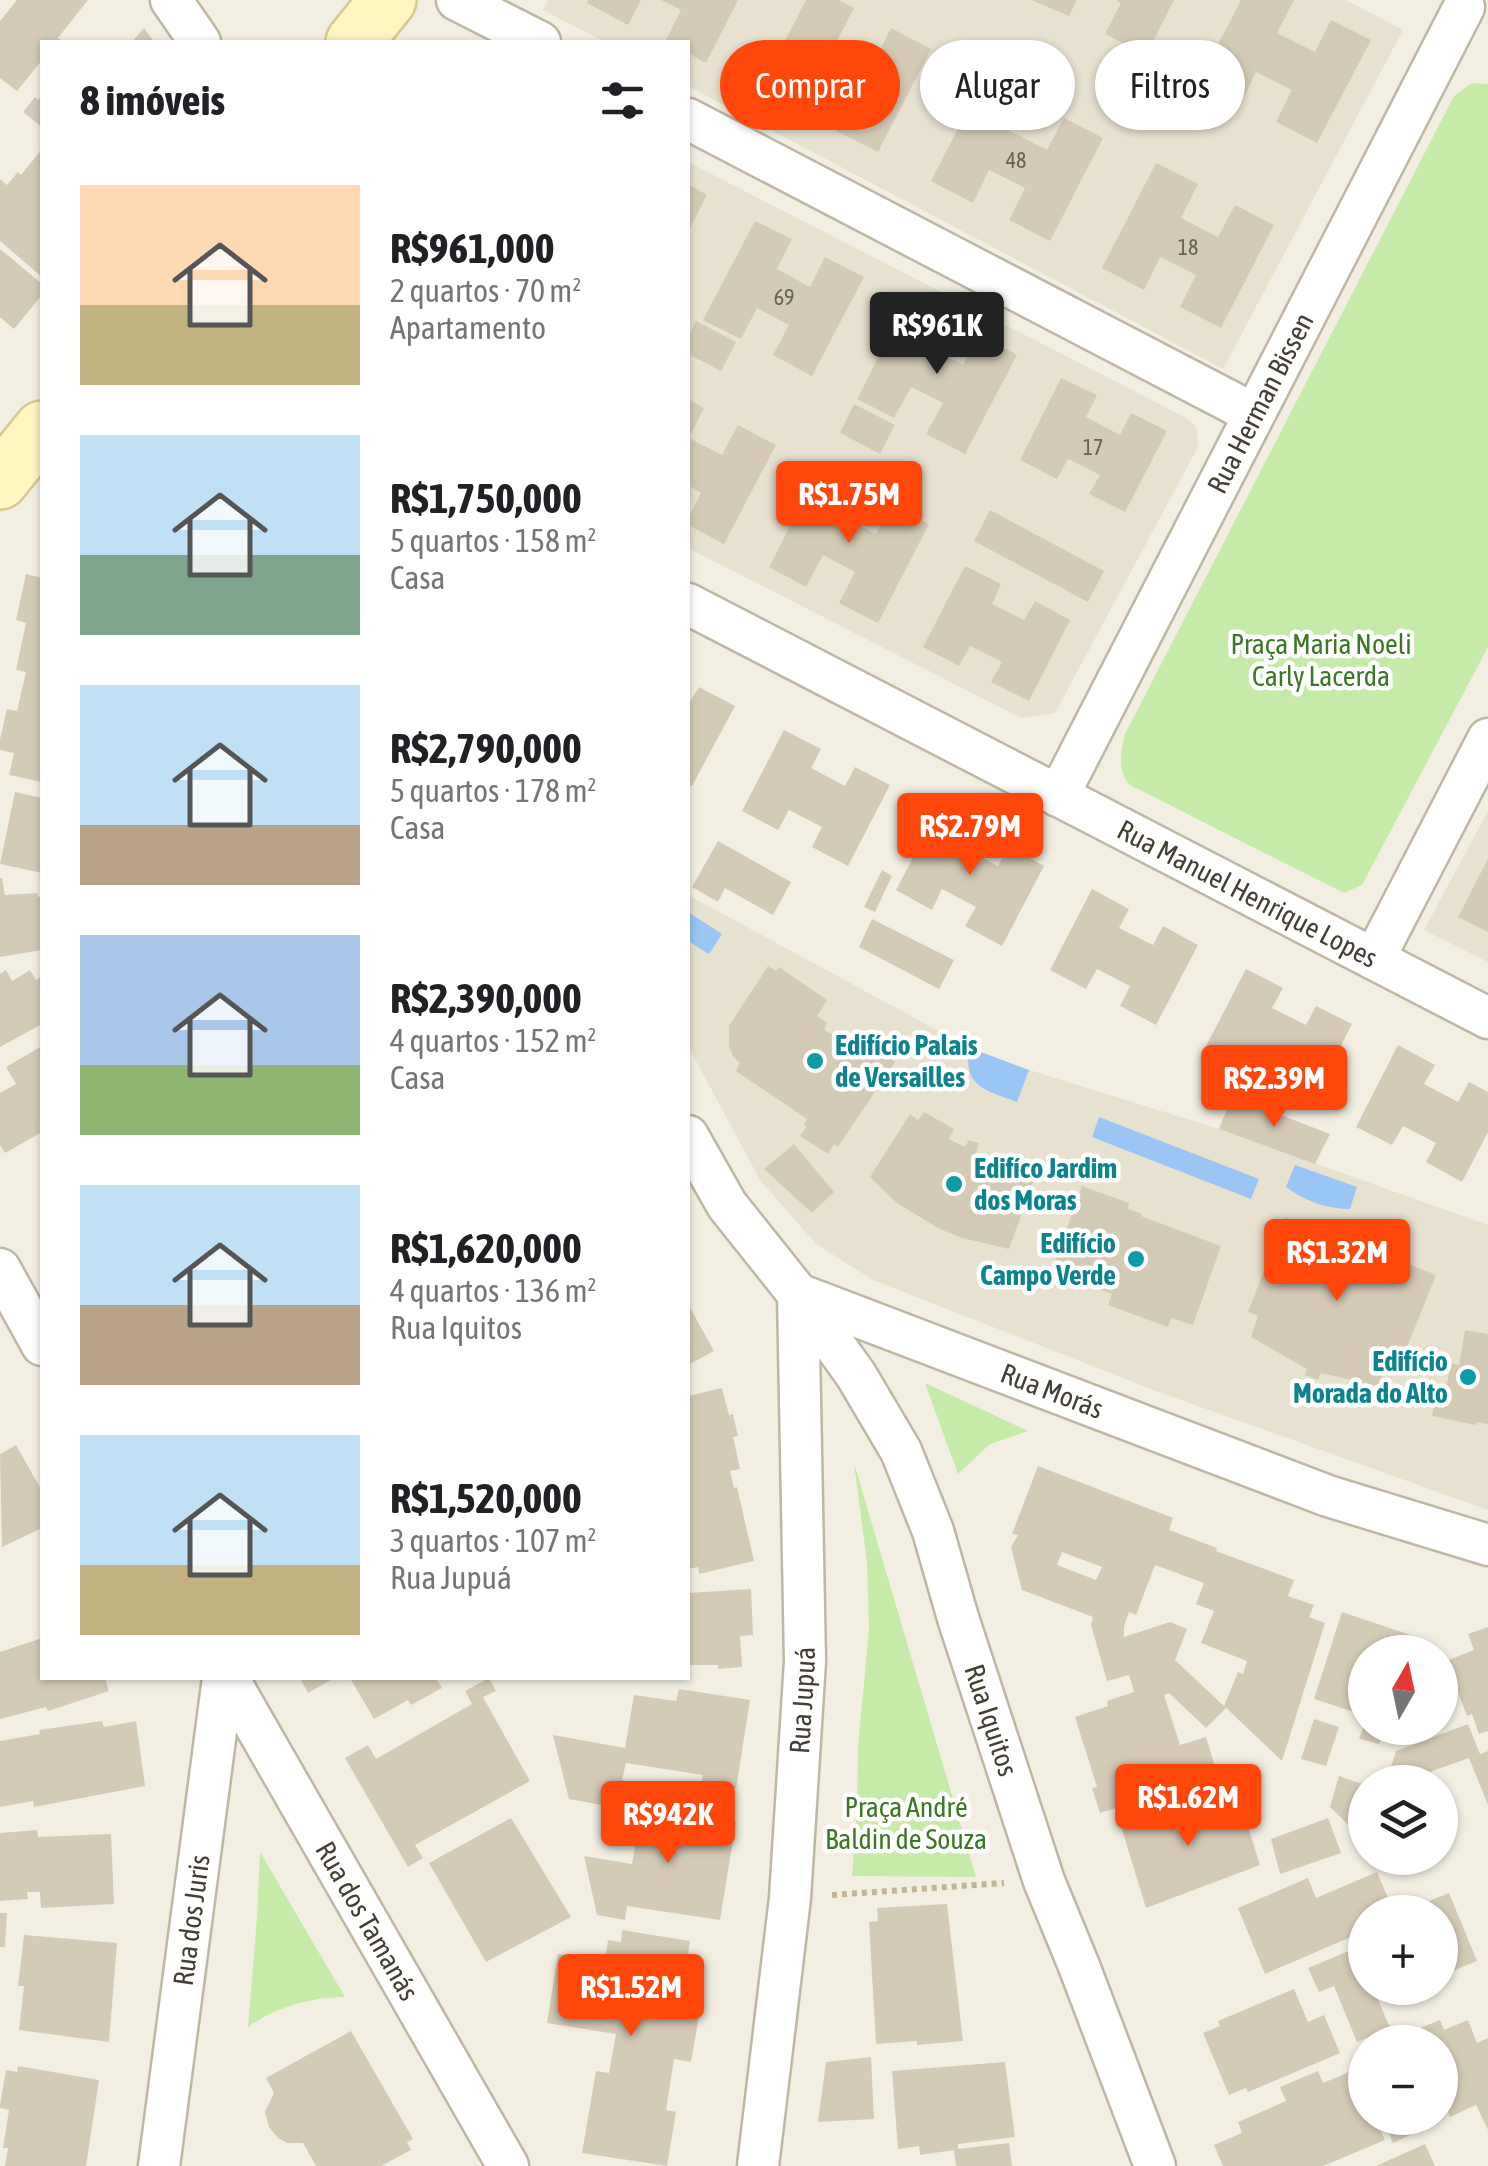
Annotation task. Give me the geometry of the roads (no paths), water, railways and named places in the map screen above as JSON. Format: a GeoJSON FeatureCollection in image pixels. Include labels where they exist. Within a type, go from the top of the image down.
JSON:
{"type":"FeatureCollection","features":[{"type":"Feature","properties":{"kind":"street"},"geometry":{"type":"LineString","coordinates":[[171,0],[199,40]]}},
{"type":"Feature","properties":{"kind":"street"},"geometry":{"type":"LineString","coordinates":[[356,40],[388,0]]}},
{"type":"Feature","properties":{"kind":"street"},"geometry":{"type":"LineString","coordinates":[[457,0],[536,40]]}},
{"type":"Feature","properties":{"kind":"street","name":"Rua Herman Bissen"},"geometry":{"type":"LineString","coordinates":[[1058,796],[1468,9]]}},
{"type":"Feature","properties":{"kind":"street"},"geometry":{"type":"LineString","coordinates":[[690,120],[1254,414]]}},
{"type":"Feature","properties":{"kind":"street"},"geometry":{"type":"LineString","coordinates":[[0,481],[40,431]]}},
{"type":"Feature","properties":{"kind":"street","name":"Rua Manuel Henrique Lopes"},"geometry":{"type":"LineString","coordinates":[[690,605],[1488,1018]]}},
{"type":"Feature","properties":{"kind":"street"},"geometry":{"type":"LineString","coordinates":[[1374,959],[1488,739]]}},
{"type":"Feature","properties":{"kind":"street"},"geometry":{"type":"LineString","coordinates":[[690,1140],[727,1205],[798,1294]]}},
{"type":"Feature","properties":{"kind":"street"},"geometry":{"type":"LineString","coordinates":[[0,1269],[40,1341]]}},
{"type":"Feature","properties":{"kind":"street","name":"Rua Morás"},"geometry":{"type":"LineString","coordinates":[[798,1294],[1328,1496],[1488,1545]]}},
{"type":"Feature","properties":{"kind":"street","name":"Rua Iquitos"},"geometry":{"type":"LineString","coordinates":[[798,1294],[856,1375],[901,1450],[933,1531],[1044,1881],[1155,2166]]}},
{"type":"Feature","properties":{"kind":"street","name":"Rua Jupuá"},"geometry":{"type":"LineString","coordinates":[[758,2166],[790,1898],[805,1661],[798,1294]]}},
{"type":"Feature","properties":{"kind":"street","name":"Rua dos Juris"},"geometry":{"type":"LineString","coordinates":[[159,2166],[226,1680]]}},
{"type":"Feature","properties":{"kind":"street","name":"Rua dos Tamanás"},"geometry":{"type":"LineString","coordinates":[[227,1680],[508,2166]]}},
{"type":"Feature","properties":{"kind":"water"},"geometry":{"type":"Polygon","coordinates":[[[690,913],[722,934],[709,954],[690,942],[690,913]]]}},
{"type":"Feature","properties":{"kind":"water"},"geometry":{"type":"Polygon","coordinates":[[[970,1048],[1029,1070],[1017,1102],[987,1090],[973,1079],[968,1061],[970,1048]]]}},
{"type":"Feature","properties":{"kind":"water"},"geometry":{"type":"Polygon","coordinates":[[[1099,1117],[1259,1179],[1251,1199],[1092,1137],[1099,1117]]]}},
{"type":"Feature","properties":{"kind":"water"},"geometry":{"type":"Polygon","coordinates":[[[1295,1165],[1357,1187],[1350,1209],[1316,1203],[1286,1187],[1295,1165]]]}},
{"type":"Feature","properties":{"kind":"place","name":"Edifício Palais de Versailles"},"geometry":{"type":"Point","coordinates":[815,1061]}},
{"type":"Feature","properties":{"kind":"place","name":"Edifíco Jardim dos Moras"},"geometry":{"type":"Point","coordinates":[954,1184]}},
{"type":"Feature","properties":{"kind":"place","name":"Edifício Campo Verde"},"geometry":{"type":"Point","coordinates":[1136,1259]}},
{"type":"Feature","properties":{"kind":"place","name":"Edifício Morada do Alto"},"geometry":{"type":"Point","coordinates":[1468,1377]}},
{"type":"Feature","properties":{"kind":"park label","name":"Praça Maria Noeli Carly Lacerda"},"geometry":{"type":"Point","coordinates":[1321,660]}},
{"type":"Feature","properties":{"kind":"park label","name":"Praça André Baldin de Souza"},"geometry":{"type":"Point","coordinates":[906,1823]}}]}
